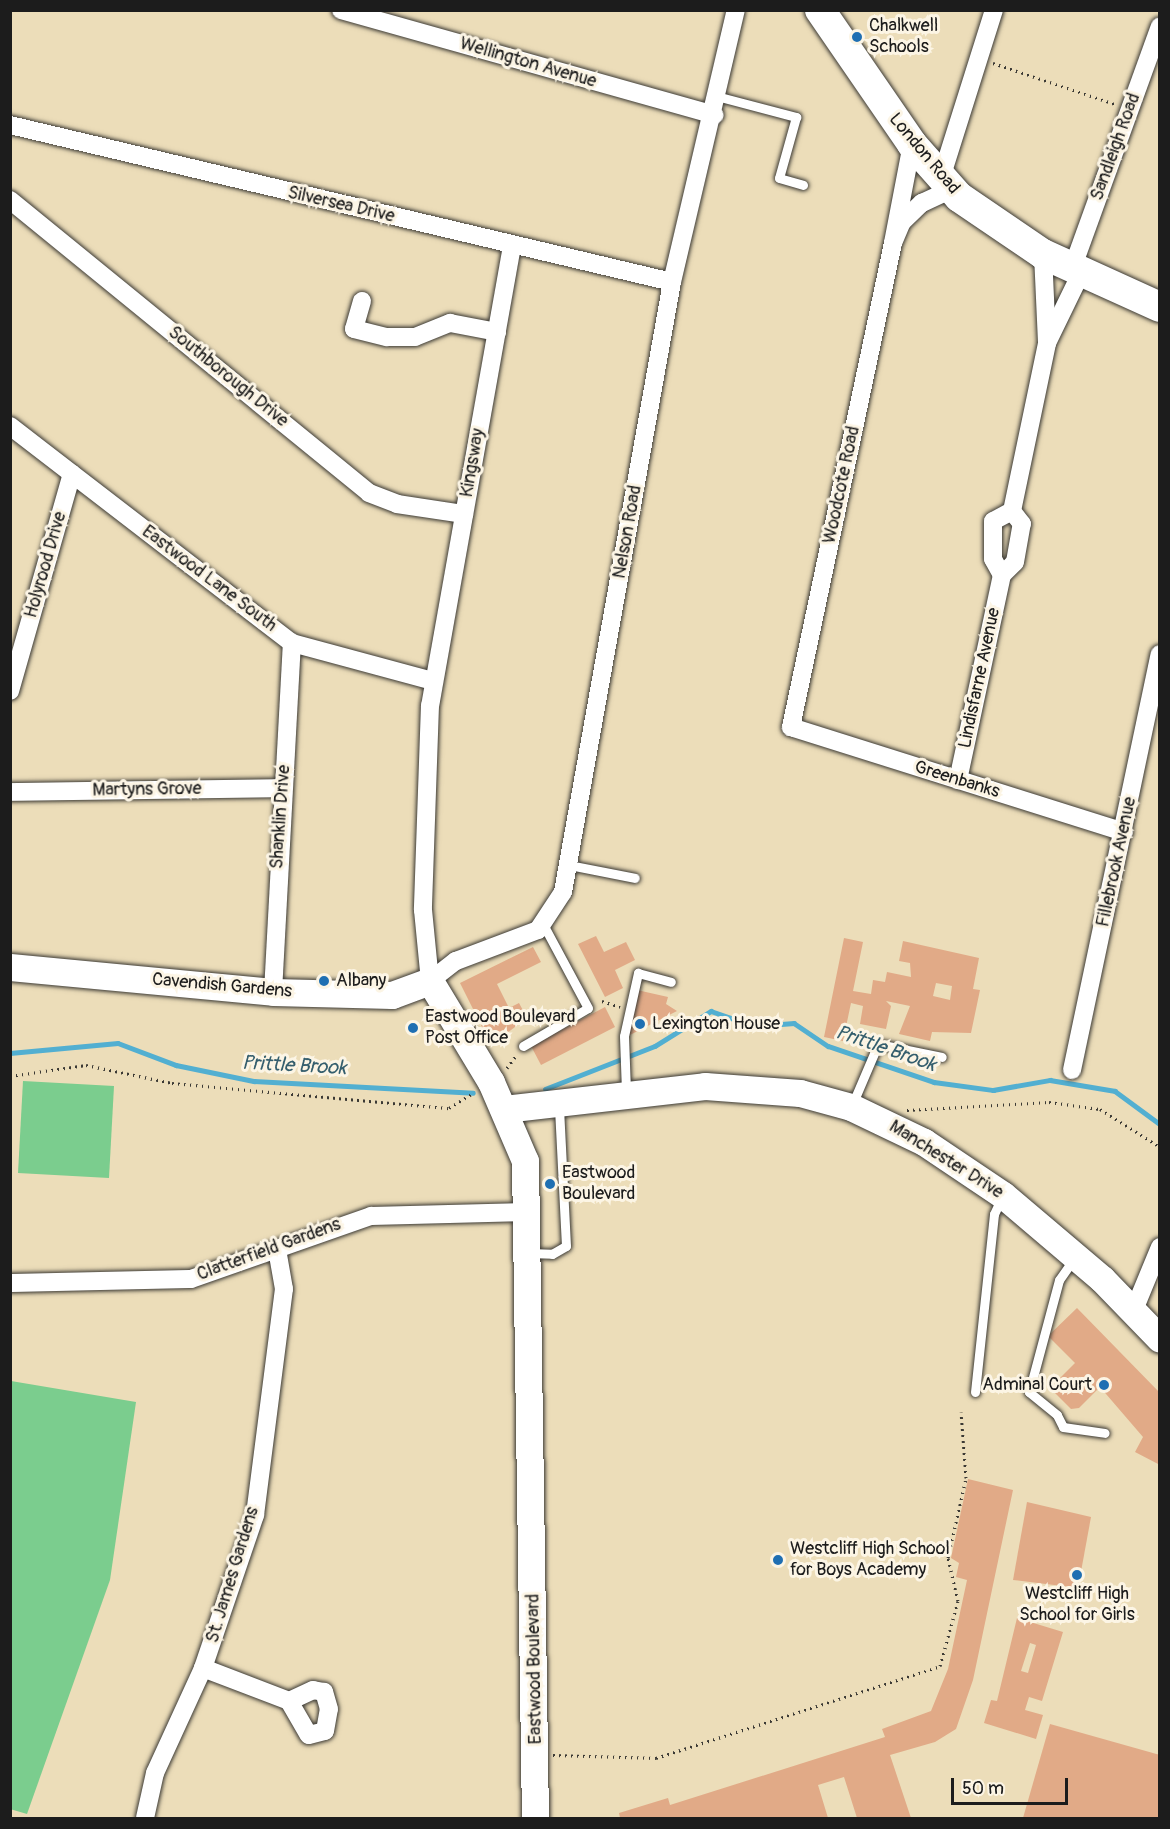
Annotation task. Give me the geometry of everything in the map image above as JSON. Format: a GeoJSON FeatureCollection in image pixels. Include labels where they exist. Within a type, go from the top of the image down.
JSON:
{"type":"FeatureCollection","features":[{"type":"Feature","properties":{"kind":"main road","name":"London Road"},"geometry":{"type":"LineString","coordinates":[[820,10],[912,144],[946,184],[998,228],[1043,254],[1076,271],[1160,307]]}},
{"type":"Feature","properties":{"kind":"street","name":"Wellington Avenue"},"geometry":{"type":"LineString","coordinates":[[341,10],[715,115]]}},
{"type":"Feature","properties":{"kind":"street","name":"Nelson Road"},"geometry":{"type":"LineString","coordinates":[[430,981],[456,961],[506,946],[544,926],[559,905],[569,865],[672,282],[720,97],[736,10]]}},
{"type":"Feature","properties":{"kind":"street"},"geometry":{"type":"LineString","coordinates":[[946,184],[994,10]]}},
{"type":"Feature","properties":{"kind":"street","name":"Sandleigh Road"},"geometry":{"type":"LineString","coordinates":[[1076,271],[1160,26]]}},
{"type":"Feature","properties":{"kind":"street","name":"Silversea Drive"},"geometry":{"type":"LineString","coordinates":[[10,125],[512,246],[672,282]]}},
{"type":"Feature","properties":{"kind":"street","name":"Woodcote Road"},"geometry":{"type":"LineString","coordinates":[[791,727],[912,144]]}},
{"type":"Feature","properties":{"kind":"street","name":"Woodcote Road"},"geometry":{"type":"LineString","coordinates":[[893,243],[902,222],[946,184]]}},
{"type":"Feature","properties":{"kind":"street","name":"Southborough Drive"},"geometry":{"type":"LineString","coordinates":[[10,200],[369,493],[397,504],[464,514]]}},
{"type":"Feature","properties":{"kind":"street","name":"Kingsway"},"geometry":{"type":"LineString","coordinates":[[433,681],[512,246]]}},
{"type":"Feature","properties":{"kind":"street","name":"Lindisfarne Avenue"},"geometry":{"type":"LineString","coordinates":[[1043,254],[1047,343]]}},
{"type":"Feature","properties":{"kind":"street","name":"Lindisfarne Avenue"},"geometry":{"type":"LineString","coordinates":[[958,780],[1002,575],[1015,562],[1022,524],[1012,511],[1047,343],[1076,271]]}},
{"type":"Feature","properties":{"kind":"street"},"geometry":{"type":"LineString","coordinates":[[362,302],[354,329],[387,337],[415,337],[450,323],[497,332]]}},
{"type":"Feature","properties":{"kind":"street","name":"Eastwood Lane South"},"geometry":{"type":"LineString","coordinates":[[10,426],[292,643],[433,681]]}},
{"type":"Feature","properties":{"kind":"street","name":"Holyrood Drive"},"geometry":{"type":"LineString","coordinates":[[10,691],[72,474]]}},
{"type":"Feature","properties":{"kind":"street"},"geometry":{"type":"LineString","coordinates":[[1002,575],[993,559],[993,521],[1012,511]]}},
{"type":"Feature","properties":{"kind":"street","name":"Shanklin Drive"},"geometry":{"type":"LineString","coordinates":[[273,992],[292,643]]}},
{"type":"Feature","properties":{"kind":"street","name":"Fillebrook Avenue"},"geometry":{"type":"LineString","coordinates":[[1072,1070],[1160,654]]}},
{"type":"Feature","properties":{"kind":"street","name":"Eastwood Boulevard"},"geometry":{"type":"LineString","coordinates":[[433,681],[423,910],[430,981],[491,1082],[525,1161],[536,1755],[535,1818]]}},
{"type":"Feature","properties":{"kind":"street","name":"Greenbanks"},"geometry":{"type":"LineString","coordinates":[[791,727],[1124,832]]}},
{"type":"Feature","properties":{"kind":"street","name":"Martyns Grove"},"geometry":{"type":"LineString","coordinates":[[10,792],[283,788]]}},
{"type":"Feature","properties":{"kind":"street","name":"Cavendish Gardens"},"geometry":{"type":"LineString","coordinates":[[10,967],[273,992],[392,995],[430,981]]}},
{"type":"Feature","properties":{"kind":"street","name":"Manchester Drive"},"geometry":{"type":"LineString","coordinates":[[504,1109],[559,1100],[625,1081],[747,1085],[851,1107],[924,1142],[1003,1195],[1076,1255],[1134,1310],[1160,1339]]}},
{"type":"Feature","properties":{"kind":"street","name":"Clatterfield Gardens"},"geometry":{"type":"LineString","coordinates":[[10,1282],[191,1279],[372,1216],[527,1212]]}},
{"type":"Feature","properties":{"kind":"street"},"geometry":{"type":"LineString","coordinates":[[1134,1310],[1160,1247]]}},
{"type":"Feature","properties":{"kind":"street","name":"St. James Gardens"},"geometry":{"type":"LineString","coordinates":[[145,1818],[155,1773],[203,1668],[255,1515],[284,1289],[277,1250]]}},
{"type":"Feature","properties":{"kind":"street"},"geometry":{"type":"LineString","coordinates":[[203,1668],[289,1701]]}},
{"type":"Feature","properties":{"kind":"lane"},"geometry":{"type":"LineString","coordinates":[[720,97],[796,117],[779,178],[803,185]]}},
{"type":"Feature","properties":{"kind":"lane"},"geometry":{"type":"LineString","coordinates":[[569,865],[635,878]]}},
{"type":"Feature","properties":{"kind":"lane"},"geometry":{"type":"LineString","coordinates":[[523,1046],[588,1008],[544,926]]}},
{"type":"Feature","properties":{"kind":"lane"},"geometry":{"type":"LineString","coordinates":[[625,1081],[624,1043],[638,973],[671,982]]}},
{"type":"Feature","properties":{"kind":"lane"},"geometry":{"type":"LineString","coordinates":[[851,1107],[878,1044],[942,1058]]}},
{"type":"Feature","properties":{"kind":"lane"},"geometry":{"type":"LineString","coordinates":[[528,1253],[552,1254],[566,1246],[559,1100]]}},
{"type":"Feature","properties":{"kind":"lane"},"geometry":{"type":"LineString","coordinates":[[975,1392],[994,1214],[1003,1195]]}},
{"type":"Feature","properties":{"kind":"lane"},"geometry":{"type":"LineString","coordinates":[[1076,1255],[1059,1280],[1029,1392],[1058,1415],[1063,1427],[1105,1433]]}},
{"type":"Feature","properties":{"kind":"path"},"geometry":{"type":"LineString","coordinates":[[980,59],[1131,109]]}},
{"type":"Feature","properties":{"kind":"path"},"geometry":{"type":"LineString","coordinates":[[602,1001],[630,1009]]}},
{"type":"Feature","properties":{"kind":"path"},"geometry":{"type":"LineString","coordinates":[[10,1076],[86,1065],[172,1083],[449,1108],[491,1082],[523,1046]]}},
{"type":"Feature","properties":{"kind":"path"},"geometry":{"type":"LineString","coordinates":[[903,1110],[1049,1102],[1089,1108],[1160,1147]]}},
{"type":"Feature","properties":{"kind":"path"},"geometry":{"type":"LineString","coordinates":[[536,1755],[656,1758],[940,1666],[958,1601],[948,1558],[966,1478],[961,1412]]}},
{"type":"Feature","properties":{"kind":"green space"},"geometry":{"type":"Polygon","coordinates":[[[23,1081],[114,1086],[109,1178],[18,1173],[23,1081]]]}},
{"type":"Feature","properties":{"kind":"green space"},"geometry":{"type":"Polygon","coordinates":[[[11,1381],[136,1402],[110,1580],[27,1814],[10,1809],[11,1381]]]}},
{"type":"Feature","properties":{"kind":"building"},"geometry":{"type":"Polygon","coordinates":[[[596,936],[604,952],[626,942],[635,960],[615,970],[623,988],[605,997],[578,944],[596,936]]]}},
{"type":"Feature","properties":{"kind":"building"},"geometry":{"type":"Polygon","coordinates":[[[844,938],[863,942],[853,991],[871,994],[873,980],[885,982],[887,972],[911,977],[910,963],[899,961],[903,941],[979,958],[973,989],[980,990],[971,1033],[932,1032],[930,1041],[899,1034],[910,1006],[886,1001],[891,1006],[886,1029],[860,1024],[863,1006],[851,1003],[843,1041],[824,1037],[844,938]],[[936,983],[933,996],[950,1000],[952,986],[936,983]]]}},
{"type":"Feature","properties":{"kind":"building"},"geometry":{"type":"Polygon","coordinates":[[[533,947],[541,962],[497,984],[509,1008],[519,1003],[527,1018],[491,1045],[460,983],[533,947]]]}},
{"type":"Feature","properties":{"kind":"building","name":"Lexington House"},"geometry":{"type":"Polygon","coordinates":[[[637,990],[668,997],[666,1004],[677,1011],[626,1037],[637,990]]]}},
{"type":"Feature","properties":{"kind":"building"},"geometry":{"type":"Polygon","coordinates":[[[605,1007],[615,1027],[541,1065],[531,1046],[605,1007]]]}},
{"type":"Feature","properties":{"kind":"building","name":"Adminal Court"},"geometry":{"type":"Polygon","coordinates":[[[1077,1308],[1160,1393],[1160,1465],[1135,1452],[1143,1437],[1100,1387],[1079,1408],[1071,1409],[1054,1392],[1059,1387],[1055,1383],[1075,1363],[1048,1336],[1077,1308]]]}},
{"type":"Feature","properties":{"kind":"building"},"geometry":{"type":"Polygon","coordinates":[[[968,1479],[1013,1490],[973,1680],[956,1729],[935,1742],[890,1755],[911,1818],[857,1818],[844,1777],[818,1785],[828,1818],[620,1818],[619,1813],[668,1798],[670,1805],[885,1737],[882,1729],[931,1711],[948,1669],[967,1580],[956,1577],[959,1563],[951,1558],[968,1479]]]}},
{"type":"Feature","properties":{"kind":"building"},"geometry":{"type":"Polygon","coordinates":[[[1027,1502],[1091,1517],[1078,1588],[1013,1580],[1027,1502]]]}},
{"type":"Feature","properties":{"kind":"building"},"geometry":{"type":"Polygon","coordinates":[[[1017,1618],[1063,1632],[1042,1701],[1029,1697],[1025,1710],[1043,1715],[1036,1739],[984,1723],[991,1700],[997,1701],[1017,1618]],[[1030,1643],[1021,1671],[1028,1673],[1036,1645],[1030,1643]]]}},
{"type":"Feature","properties":{"kind":"building"},"geometry":{"type":"Polygon","coordinates":[[[1050,1724],[1160,1755],[1160,1818],[1023,1818],[1050,1724]]]}},
{"type":"Feature","properties":{"kind":"waterway","name":"Prittle Brook"},"geometry":{"type":"LineString","coordinates":[[545,1089],[655,1046],[711,1011],[754,1026],[794,1023],[828,1046],[934,1082],[993,1090],[1050,1080],[1115,1091],[1160,1124]]}},
{"type":"Feature","properties":{"kind":"waterway","name":"Prittle Brook"},"geometry":{"type":"LineString","coordinates":[[10,1053],[118,1043],[176,1065],[254,1081],[473,1093]]}},
{"type":"Feature","properties":{"kind":"place","name":"Chalkwell Schools"},"geometry":{"type":"Point","coordinates":[857,37]}},
{"type":"Feature","properties":{"kind":"place","name":"Albany"},"geometry":{"type":"Point","coordinates":[324,981]}},
{"type":"Feature","properties":{"kind":"place","name":"Lexington House"},"geometry":{"type":"Point","coordinates":[640,1024]}},
{"type":"Feature","properties":{"kind":"place","name":"Eastwood Boulevard Post Office"},"geometry":{"type":"Point","coordinates":[413,1028]}},
{"type":"Feature","properties":{"kind":"place","name":"Eastwood Boulevard"},"geometry":{"type":"Point","coordinates":[550,1184]}},
{"type":"Feature","properties":{"kind":"place","name":"Adminal Court"},"geometry":{"type":"Point","coordinates":[1104,1385]}},
{"type":"Feature","properties":{"kind":"place","name":"Westcliff High School for Boys Academy"},"geometry":{"type":"Point","coordinates":[778,1560]}},
{"type":"Feature","properties":{"kind":"place","name":"Westcliff High School for Girls"},"geometry":{"type":"Point","coordinates":[1077,1575]}}]}
